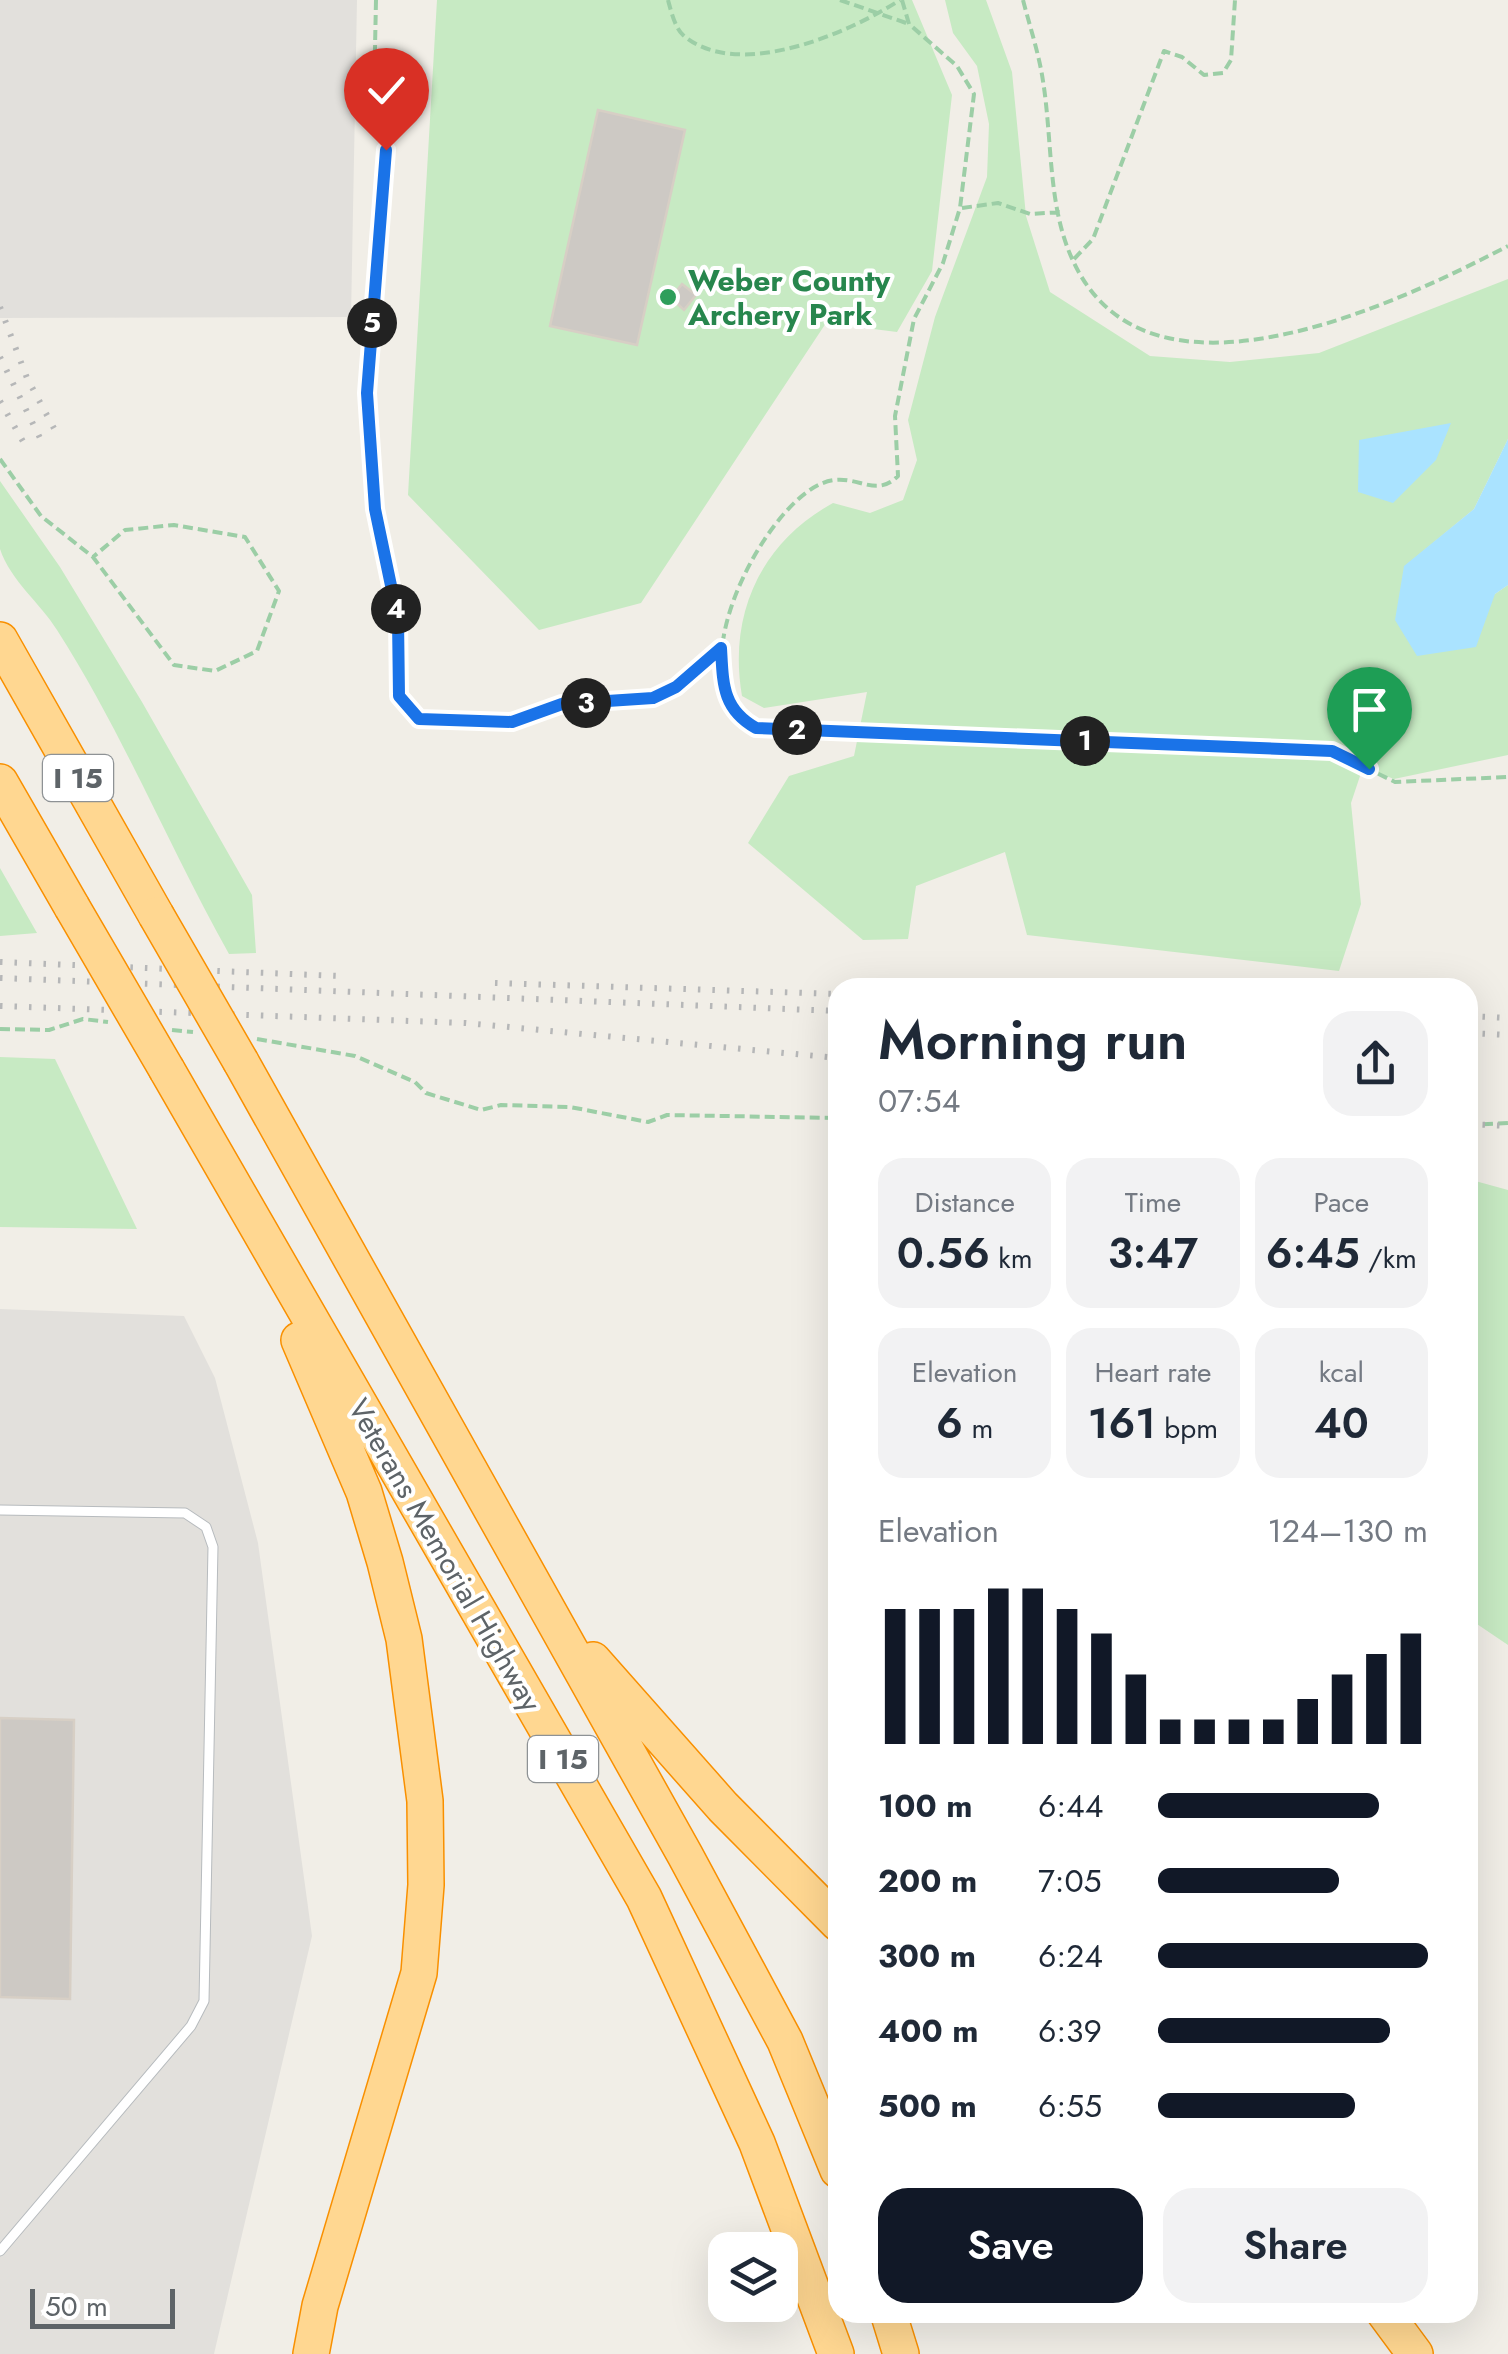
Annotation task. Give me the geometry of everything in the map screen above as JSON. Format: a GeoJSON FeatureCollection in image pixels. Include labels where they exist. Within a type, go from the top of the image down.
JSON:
{"type":"FeatureCollection","features":[{"type":"Feature","properties":{"kind":"highway","name":"Veterans Memorial Highway"},"geometry":{"type":"LineString","coordinates":[[0,640],[156,916],[245,1050],[785,2040],[828,2145]]}},
{"type":"Feature","properties":{"kind":"highway","name":"Veterans Memorial Highway"},"geometry":{"type":"LineString","coordinates":[[0,782],[644,1898],[757,2143],[836,2354]]}},
{"type":"Feature","properties":{"kind":"highway"},"geometry":{"type":"LineString","coordinates":[[235,1192],[364,1492],[404,1639],[424,1801],[426,1885],[420,1973],[320,2306],[312,2354]]}},
{"type":"Feature","properties":{"kind":"highway"},"geometry":{"type":"LineString","coordinates":[[545,1606],[722,1807],[828,1913]]}},
{"type":"Feature","properties":{"kind":"highway"},"geometry":{"type":"LineString","coordinates":[[295,2354],[320,2306]]}},
{"type":"Feature","properties":{"kind":"highway"},"geometry":{"type":"LineString","coordinates":[[891,2323],[901,2354]]}},
{"type":"Feature","properties":{"kind":"highway"},"geometry":{"type":"LineString","coordinates":[[1392,2323],[1415,2354]]}},
{"type":"Feature","properties":{"kind":"lane"},"geometry":{"type":"LineString","coordinates":[[0,1510],[185,1513],[206,1526],[213,1547],[204,2001],[192,2026],[0,2251]]}},
{"type":"Feature","properties":{"kind":"path"},"geometry":{"type":"LineString","coordinates":[[376,0],[374,96],[386,150],[367,393],[375,509],[398,619],[399,696],[419,719],[512,722],[562,704],[653,698],[676,687],[721,648]]}},
{"type":"Feature","properties":{"kind":"path"},"geometry":{"type":"LineString","coordinates":[[668,0],[680,33],[702,46],[732,54],[762,55],[839,32],[901,0],[909,24]]}},
{"type":"Feature","properties":{"kind":"path"},"geometry":{"type":"LineString","coordinates":[[840,0],[909,24],[957,66],[974,94],[960,208],[943,263],[914,319],[894,416],[898,476],[888,486],[877,487],[842,477],[806,492],[764,534],[750,558],[721,648],[727,702],[740,719],[756,728],[1332,751],[1395,782],[1508,777]]}},
{"type":"Feature","properties":{"kind":"path"},"geometry":{"type":"LineString","coordinates":[[1023,0],[1043,78],[1060,212],[1073,260],[1092,295],[1125,322],[1170,340],[1225,343],[1296,331],[1385,300],[1508,246]]}},
{"type":"Feature","properties":{"kind":"path"},"geometry":{"type":"LineString","coordinates":[[1073,260],[1093,239],[1164,51],[1182,57],[1204,75],[1223,73],[1232,60],[1235,0]]}},
{"type":"Feature","properties":{"kind":"path"},"geometry":{"type":"LineString","coordinates":[[960,208],[998,203],[1030,214],[1060,212]]}},
{"type":"Feature","properties":{"kind":"path"},"geometry":{"type":"LineString","coordinates":[[0,459],[41,516],[93,557],[174,666],[216,671],[257,650],[279,591],[245,537],[174,525],[124,530],[93,557]]}},
{"type":"Feature","properties":{"kind":"path"},"geometry":{"type":"LineString","coordinates":[[0,1029],[49,1030],[83,1019],[120,1024]]}},
{"type":"Feature","properties":{"kind":"path"},"geometry":{"type":"LineString","coordinates":[[157,1028],[194,1032]]}},
{"type":"Feature","properties":{"kind":"path"},"geometry":{"type":"LineString","coordinates":[[245,1050],[356,1056],[415,1082],[426,1093],[481,1110],[501,1105],[570,1107],[648,1122],[668,1115],[828,1118]]}},
{"type":"Feature","properties":{"kind":"path"},"geometry":{"type":"LineString","coordinates":[[1478,1125],[1508,1124]]}},
{"type":"Feature","properties":{"kind":"shaded area"},"geometry":{"type":"Polygon","coordinates":[[[0,0],[357,0],[351,317],[0,318],[0,0]]]}},
{"type":"Feature","properties":{"kind":"shaded area"},"geometry":{"type":"Polygon","coordinates":[[[0,1309],[184,1316],[215,1378],[258,1543],[312,1936],[214,2354],[0,2354],[0,1309]]]}},
{"type":"Feature","properties":{"kind":"green space","name":"Weber County Archery Park"},"geometry":{"type":"Polygon","coordinates":[[[437,0],[912,0],[952,95],[932,271],[897,332],[826,323],[641,603],[539,630],[408,495],[437,0]]]}},
{"type":"Feature","properties":{"kind":"green space"},"geometry":{"type":"Polygon","coordinates":[[[945,0],[986,0],[1012,72],[1026,216],[1050,292],[1150,356],[1230,362],[1319,353],[1508,279],[1508,439],[1474,509],[1405,566],[1495,594],[1508,585],[1508,755],[1394,779],[1363,767],[1351,803],[1361,904],[1339,971],[1027,935],[1005,852],[916,886],[908,939],[863,940],[748,843],[789,776],[854,756],[867,692],[764,708],[742,696],[740,637],[755,584],[786,539],[833,503],[870,513],[903,500],[917,460],[908,420],[935,317],[987,177],[989,124],[977,66],[953,33],[945,0]]]}},
{"type":"Feature","properties":{"kind":"green space"},"geometry":{"type":"Polygon","coordinates":[[[0,481],[60,567],[252,895],[256,953],[229,954],[81,669],[5,560],[0,549],[0,481]]]}},
{"type":"Feature","properties":{"kind":"green space"},"geometry":{"type":"Polygon","coordinates":[[[0,868],[37,933],[0,936],[0,868]]]}},
{"type":"Feature","properties":{"kind":"green space"},"geometry":{"type":"Polygon","coordinates":[[[0,1057],[55,1059],[137,1229],[0,1227],[0,1057]]]}},
{"type":"Feature","properties":{"kind":"green space"},"geometry":{"type":"Polygon","coordinates":[[[1478,1182],[1508,1190],[1508,1645],[1478,1625],[1478,1182]]]}},
{"type":"Feature","properties":{"kind":"water"},"geometry":{"type":"Polygon","coordinates":[[[1451,423],[1436,460],[1393,503],[1358,492],[1359,440],[1451,423]]]}},
{"type":"Feature","properties":{"kind":"water"},"geometry":{"type":"Polygon","coordinates":[[[1508,439],[1508,585],[1495,594],[1476,647],[1417,656],[1395,620],[1404,566],[1474,509],[1508,439]]]}},
{"type":"Feature","properties":{"kind":"building"},"geometry":{"type":"Polygon","coordinates":[[[598,110],[685,130],[637,345],[550,326],[598,110]]]}},
{"type":"Feature","properties":{"kind":"building"},"geometry":{"type":"Polygon","coordinates":[[[682,284],[696,295],[684,310],[671,298],[682,284]]]}},
{"type":"Feature","properties":{"kind":"building"},"geometry":{"type":"Polygon","coordinates":[[[0,1718],[74,1720],[70,1999],[0,1997],[0,1718]]]}},
{"type":"Feature","properties":{"kind":"railway"},"geometry":{"type":"LineString","coordinates":[[0,307],[27,378],[56,432]]}},
{"type":"Feature","properties":{"kind":"railway"},"geometry":{"type":"LineString","coordinates":[[0,357],[41,440]]}},
{"type":"Feature","properties":{"kind":"railway"},"geometry":{"type":"LineString","coordinates":[[0,401],[25,445]]}},
{"type":"Feature","properties":{"kind":"railway"},"geometry":{"type":"LineString","coordinates":[[0,962],[340,976]]}},
{"type":"Feature","properties":{"kind":"railway"},"geometry":{"type":"LineString","coordinates":[[0,978],[828,1011]]}},
{"type":"Feature","properties":{"kind":"railway"},"geometry":{"type":"LineString","coordinates":[[495,983],[828,994]]}},
{"type":"Feature","properties":{"kind":"railway"},"geometry":{"type":"LineString","coordinates":[[0,1006],[466,1023],[828,1057]]}},
{"type":"Feature","properties":{"kind":"railway"},"geometry":{"type":"LineString","coordinates":[[1478,1016],[1508,1018]]}},
{"type":"Feature","properties":{"kind":"railway"},"geometry":{"type":"LineString","coordinates":[[1478,1034],[1508,1035]]}},
{"type":"Feature","properties":{"kind":"railway"},"geometry":{"type":"LineString","coordinates":[[1478,1124],[1508,1126]]}},
{"type":"Feature","properties":{"kind":"place","name":"Weber County Archery Park"},"geometry":{"type":"Point","coordinates":[668,297]}},
{"type":"Feature","properties":{"kind":"route"},"geometry":{"type":"LineString","coordinates":[[386,150],[367,393],[375,509],[398,619],[399,696],[419,719],[512,722],[562,704],[653,698],[676,687],[721,648],[727,702],[740,719],[756,728],[1332,751],[1369,769]]}}]}
